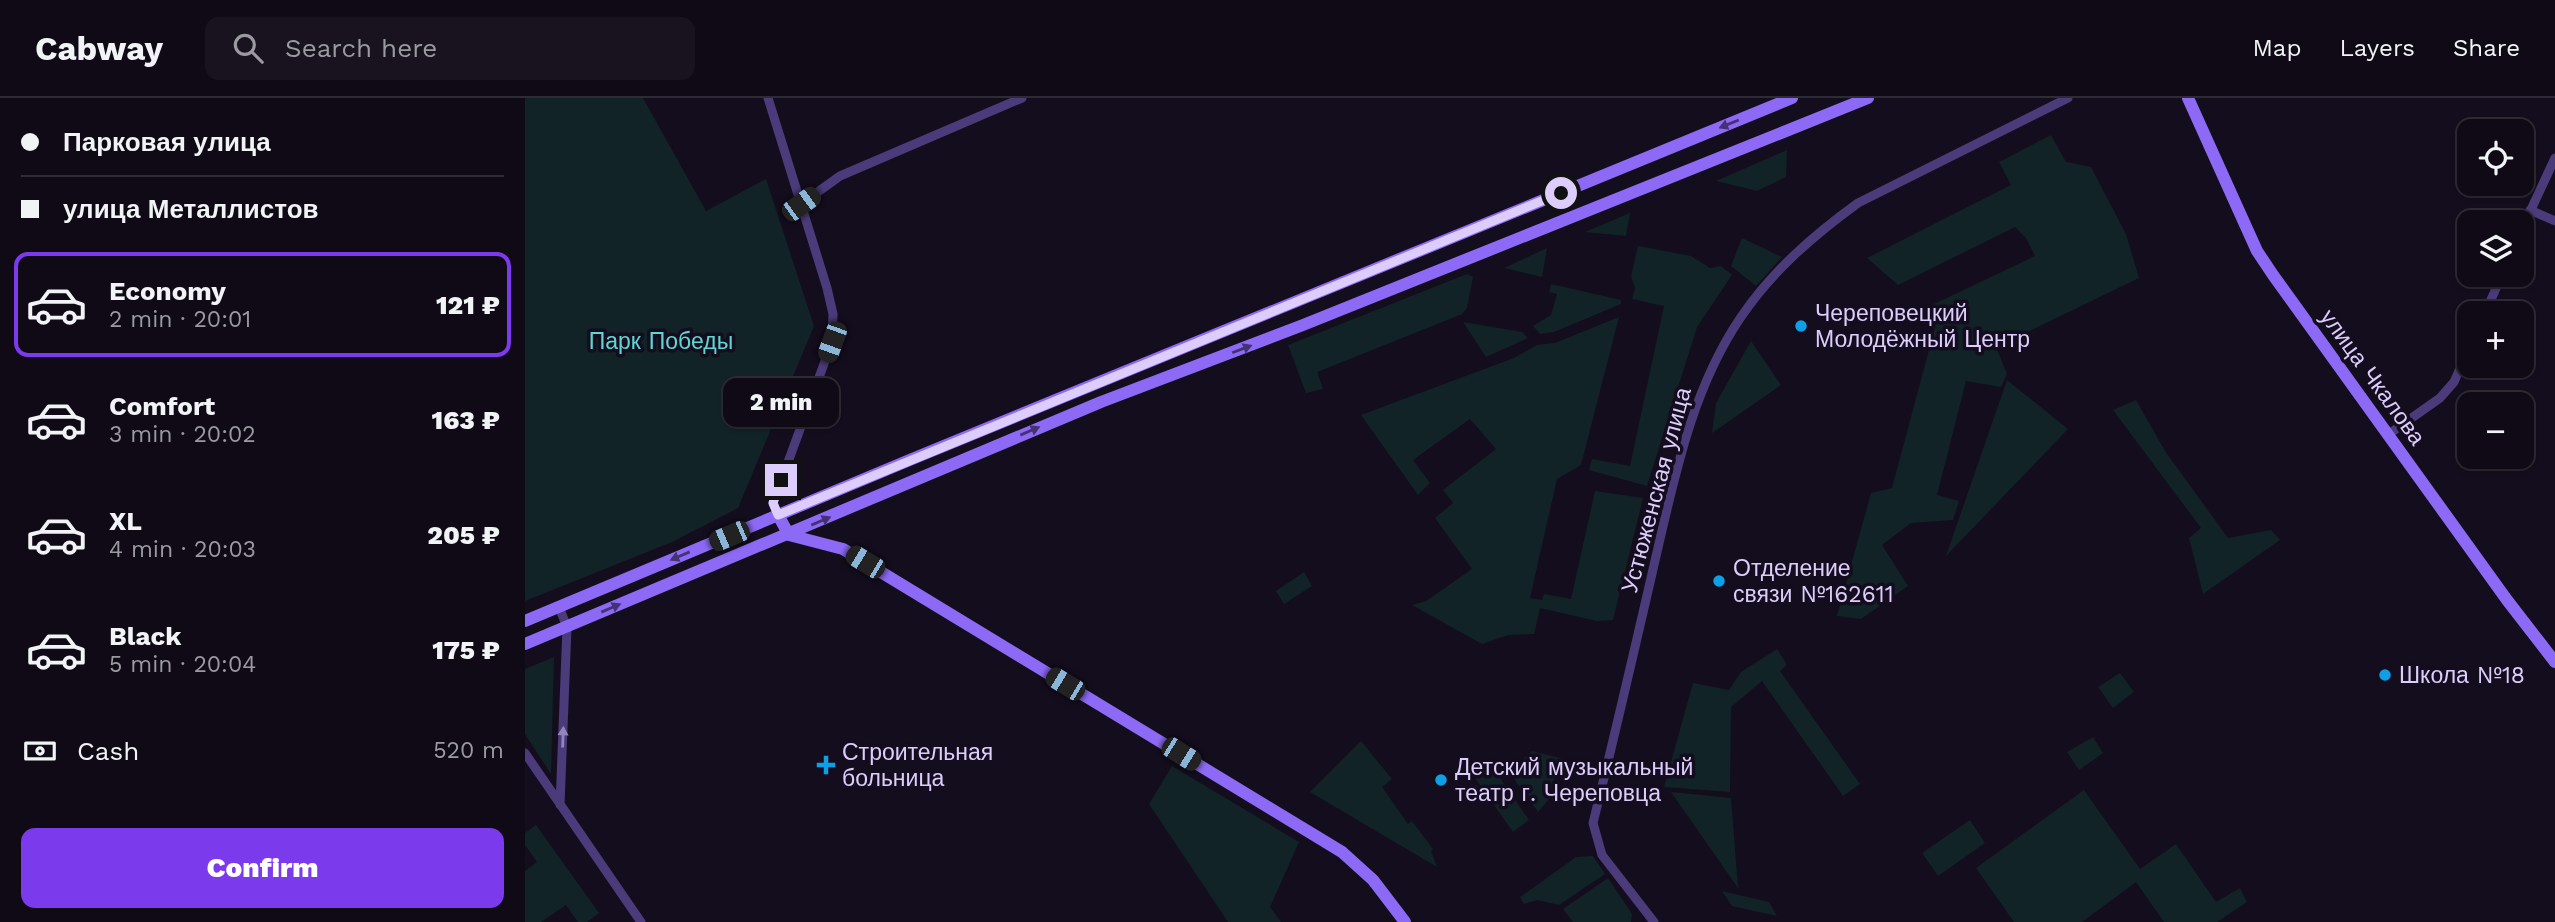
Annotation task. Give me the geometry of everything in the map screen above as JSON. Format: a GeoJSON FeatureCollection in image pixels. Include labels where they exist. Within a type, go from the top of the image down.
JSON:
{"type":"FeatureCollection","features":[{"type":"Feature","properties":{"kind":"main road"},"geometry":{"type":"LineString","coordinates":[[525,621],[1792,98]]}},
{"type":"Feature","properties":{"kind":"main road"},"geometry":{"type":"LineString","coordinates":[[525,644],[1101,402],[1303,326],[1868,98]]}},
{"type":"Feature","properties":{"kind":"main road","name":"улица Чкалова"},"geometry":{"type":"LineString","coordinates":[[2188,98],[2257,251],[2507,600],[2555,662]]}},
{"type":"Feature","properties":{"kind":"main road"},"geometry":{"type":"LineString","coordinates":[[778,515],[789,535],[843,549],[1342,852],[1373,880],[1405,922]]}},
{"type":"Feature","properties":{"kind":"street"},"geometry":{"type":"LineString","coordinates":[[768,98],[833,314],[832,342],[773,503],[778,515]]}},
{"type":"Feature","properties":{"kind":"street"},"geometry":{"type":"LineString","coordinates":[[801,204],[840,176],[1022,98]]}},
{"type":"Feature","properties":{"kind":"street","name":"Устюженская улица"},"geometry":{"type":"LineString","coordinates":[[1654,922],[1602,855],[1593,823],[1685,441],[1702,388],[1740,318],[1759,293],[1792,257],[1858,202],[2068,98]]}},
{"type":"Feature","properties":{"kind":"street"},"geometry":{"type":"LineString","coordinates":[[2530,210],[2555,158]]}},
{"type":"Feature","properties":{"kind":"street"},"geometry":{"type":"LineString","coordinates":[[2534,212],[2555,221]]}},
{"type":"Feature","properties":{"kind":"street"},"geometry":{"type":"LineString","coordinates":[[2389,434],[2440,398],[2457,375]]}},
{"type":"Feature","properties":{"kind":"street"},"geometry":{"type":"LineString","coordinates":[[559,607],[567,627],[560,805]]}},
{"type":"Feature","properties":{"kind":"street"},"geometry":{"type":"LineString","coordinates":[[525,753],[641,922]]}},
{"type":"Feature","properties":{"kind":"green space","name":"Парк Победы"},"geometry":{"type":"Polygon","coordinates":[[[525,98],[643,98],[706,211],[766,179],[814,326],[738,508],[672,542],[525,601],[525,98]]]}},
{"type":"Feature","properties":{"kind":"green space"},"geometry":{"type":"Polygon","coordinates":[[[2051,135],[2066,162],[2091,167],[2126,234],[2139,278],[1996,347],[2007,374],[2001,387],[1966,381],[1937,495],[1959,501],[1953,520],[1911,523],[1882,545],[1908,586],[1861,619],[1837,616],[1871,493],[1892,488],[1937,320],[1932,305],[2035,256],[2026,238],[2015,227],[1898,285],[1867,258],[2011,185],[1999,162],[2051,135]]]}},
{"type":"Feature","properties":{"kind":"green space"},"geometry":{"type":"Polygon","coordinates":[[[1787,150],[1786,177],[1757,191],[1716,181],[1787,150]]]}},
{"type":"Feature","properties":{"kind":"green space"},"geometry":{"type":"Polygon","coordinates":[[[1630,213],[1626,236],[1585,232],[1630,213]]]}},
{"type":"Feature","properties":{"kind":"green space"},"geometry":{"type":"Polygon","coordinates":[[[1742,238],[1782,257],[1756,286],[1731,266],[1742,238]]]}},
{"type":"Feature","properties":{"kind":"green space"},"geometry":{"type":"Polygon","coordinates":[[[1638,246],[1691,256],[1710,268],[1721,266],[1732,275],[1697,327],[1647,486],[1589,470],[1592,459],[1630,466],[1664,306],[1632,299],[1635,288],[1631,276],[1638,246]]]}},
{"type":"Feature","properties":{"kind":"green space"},"geometry":{"type":"Polygon","coordinates":[[[1547,248],[1542,277],[1504,268],[1547,248]]]}},
{"type":"Feature","properties":{"kind":"green space"},"geometry":{"type":"Polygon","coordinates":[[[1467,274],[1473,277],[1467,308],[1462,314],[1317,372],[1323,389],[1306,393],[1288,345],[1467,274]]]}},
{"type":"Feature","properties":{"kind":"green space"},"geometry":{"type":"Polygon","coordinates":[[[1551,284],[1621,300],[1621,304],[1554,332],[1540,334],[1533,326],[1551,315],[1557,294],[1549,292],[1551,284]]]}},
{"type":"Feature","properties":{"kind":"green space"},"geometry":{"type":"Polygon","coordinates":[[[1619,317],[1581,465],[1557,479],[1530,598],[1542,600],[1544,594],[1571,599],[1595,491],[1643,498],[1613,620],[1597,621],[1540,608],[1534,634],[1508,635],[1482,644],[1412,605],[1426,601],[1472,569],[1435,518],[1453,503],[1443,490],[1496,449],[1470,419],[1413,460],[1430,483],[1418,495],[1361,415],[1514,358],[1537,345],[1555,343],[1619,317]]]}},
{"type":"Feature","properties":{"kind":"green space"},"geometry":{"type":"Polygon","coordinates":[[[1463,322],[1522,332],[1528,338],[1486,357],[1463,322]]]}},
{"type":"Feature","properties":{"kind":"green space"},"geometry":{"type":"Polygon","coordinates":[[[1751,341],[1781,385],[1712,433],[1716,403],[1751,341]]]}},
{"type":"Feature","properties":{"kind":"green space"},"geometry":{"type":"Polygon","coordinates":[[[2007,380],[2068,429],[1946,556],[2007,380]]]}},
{"type":"Feature","properties":{"kind":"green space"},"geometry":{"type":"Polygon","coordinates":[[[2136,400],[2165,451],[2228,538],[2271,530],[2280,540],[2203,594],[2189,538],[2201,528],[2113,410],[2136,400]]]}},
{"type":"Feature","properties":{"kind":"green space"},"geometry":{"type":"Polygon","coordinates":[[[1304,572],[1312,586],[1284,604],[1276,591],[1304,572]]]}},
{"type":"Feature","properties":{"kind":"green space"},"geometry":{"type":"Polygon","coordinates":[[[1777,649],[1787,665],[1780,671],[1860,784],[1843,796],[1762,681],[1731,707],[1730,792],[1664,787],[1693,683],[1729,690],[1741,672],[1777,649]]]}},
{"type":"Feature","properties":{"kind":"green space"},"geometry":{"type":"Polygon","coordinates":[[[554,657],[551,774],[525,734],[525,669],[554,657]]]}},
{"type":"Feature","properties":{"kind":"green space"},"geometry":{"type":"Polygon","coordinates":[[[2120,673],[2134,692],[2113,708],[2098,687],[2120,673]]]}},
{"type":"Feature","properties":{"kind":"green space"},"geometry":{"type":"Polygon","coordinates":[[[2093,737],[2103,753],[2079,770],[2067,752],[2093,737]]]}},
{"type":"Feature","properties":{"kind":"green space"},"geometry":{"type":"Polygon","coordinates":[[[1361,741],[1392,779],[1382,787],[1408,824],[1412,821],[1433,849],[1431,851],[1437,867],[1310,792],[1361,741]]]}},
{"type":"Feature","properties":{"kind":"green space"},"geometry":{"type":"Polygon","coordinates":[[[1532,751],[1564,759],[1561,775],[1555,775],[1549,799],[1538,812],[1509,772],[1532,751]]]}},
{"type":"Feature","properties":{"kind":"green space"},"geometry":{"type":"Polygon","coordinates":[[[1491,765],[1529,820],[1513,832],[1473,775],[1491,765]]]}},
{"type":"Feature","properties":{"kind":"green space"},"geometry":{"type":"Polygon","coordinates":[[[1172,766],[1299,842],[1270,907],[1281,922],[1228,922],[1149,804],[1172,766]]]}},
{"type":"Feature","properties":{"kind":"green space"},"geometry":{"type":"Polygon","coordinates":[[[2084,790],[2140,869],[2176,844],[2216,902],[2240,888],[2247,902],[2217,922],[2164,922],[2136,882],[2082,922],[2014,922],[1976,868],[2084,790]]]}},
{"type":"Feature","properties":{"kind":"green space"},"geometry":{"type":"Polygon","coordinates":[[[1671,792],[1731,798],[1738,888],[1671,792]]]}},
{"type":"Feature","properties":{"kind":"green space"},"geometry":{"type":"Polygon","coordinates":[[[1970,820],[1985,843],[1938,876],[1922,853],[1970,820]]]}},
{"type":"Feature","properties":{"kind":"green space"},"geometry":{"type":"Polygon","coordinates":[[[536,825],[599,913],[587,922],[578,922],[566,905],[541,922],[525,922],[525,871],[537,862],[525,845],[525,833],[536,825]]]}},
{"type":"Feature","properties":{"kind":"green space"},"geometry":{"type":"Polygon","coordinates":[[[1593,856],[1605,874],[1559,905],[1537,900],[1524,904],[1520,897],[1576,857],[1593,856]]]}},
{"type":"Feature","properties":{"kind":"green space"},"geometry":{"type":"Polygon","coordinates":[[[1608,878],[1632,914],[1631,922],[1573,922],[1563,909],[1608,878]]]}},
{"type":"Feature","properties":{"kind":"green space"},"geometry":{"type":"Polygon","coordinates":[[[1722,891],[1769,902],[1777,916],[1732,906],[1722,891]]]}},
{"type":"Feature","properties":{"kind":"place","name":"Череповецкий Молодёжный Центр"},"geometry":{"type":"Point","coordinates":[1801,326]}},
{"type":"Feature","properties":{"kind":"place","name":"Отделение связи №162611"},"geometry":{"type":"Point","coordinates":[1719,581]}},
{"type":"Feature","properties":{"kind":"place","name":"Школа №18"},"geometry":{"type":"Point","coordinates":[2385,675]}},
{"type":"Feature","properties":{"kind":"place","name":"Строительная больница"},"geometry":{"type":"Point","coordinates":[826,765]}},
{"type":"Feature","properties":{"kind":"place","name":"Детский музыкальный театр г. Череповца"},"geometry":{"type":"Point","coordinates":[1441,780]}},
{"type":"Feature","properties":{"kind":"route"},"geometry":{"type":"LineString","coordinates":[[781,480],[773,503],[778,515],[1561,193]]}}]}
